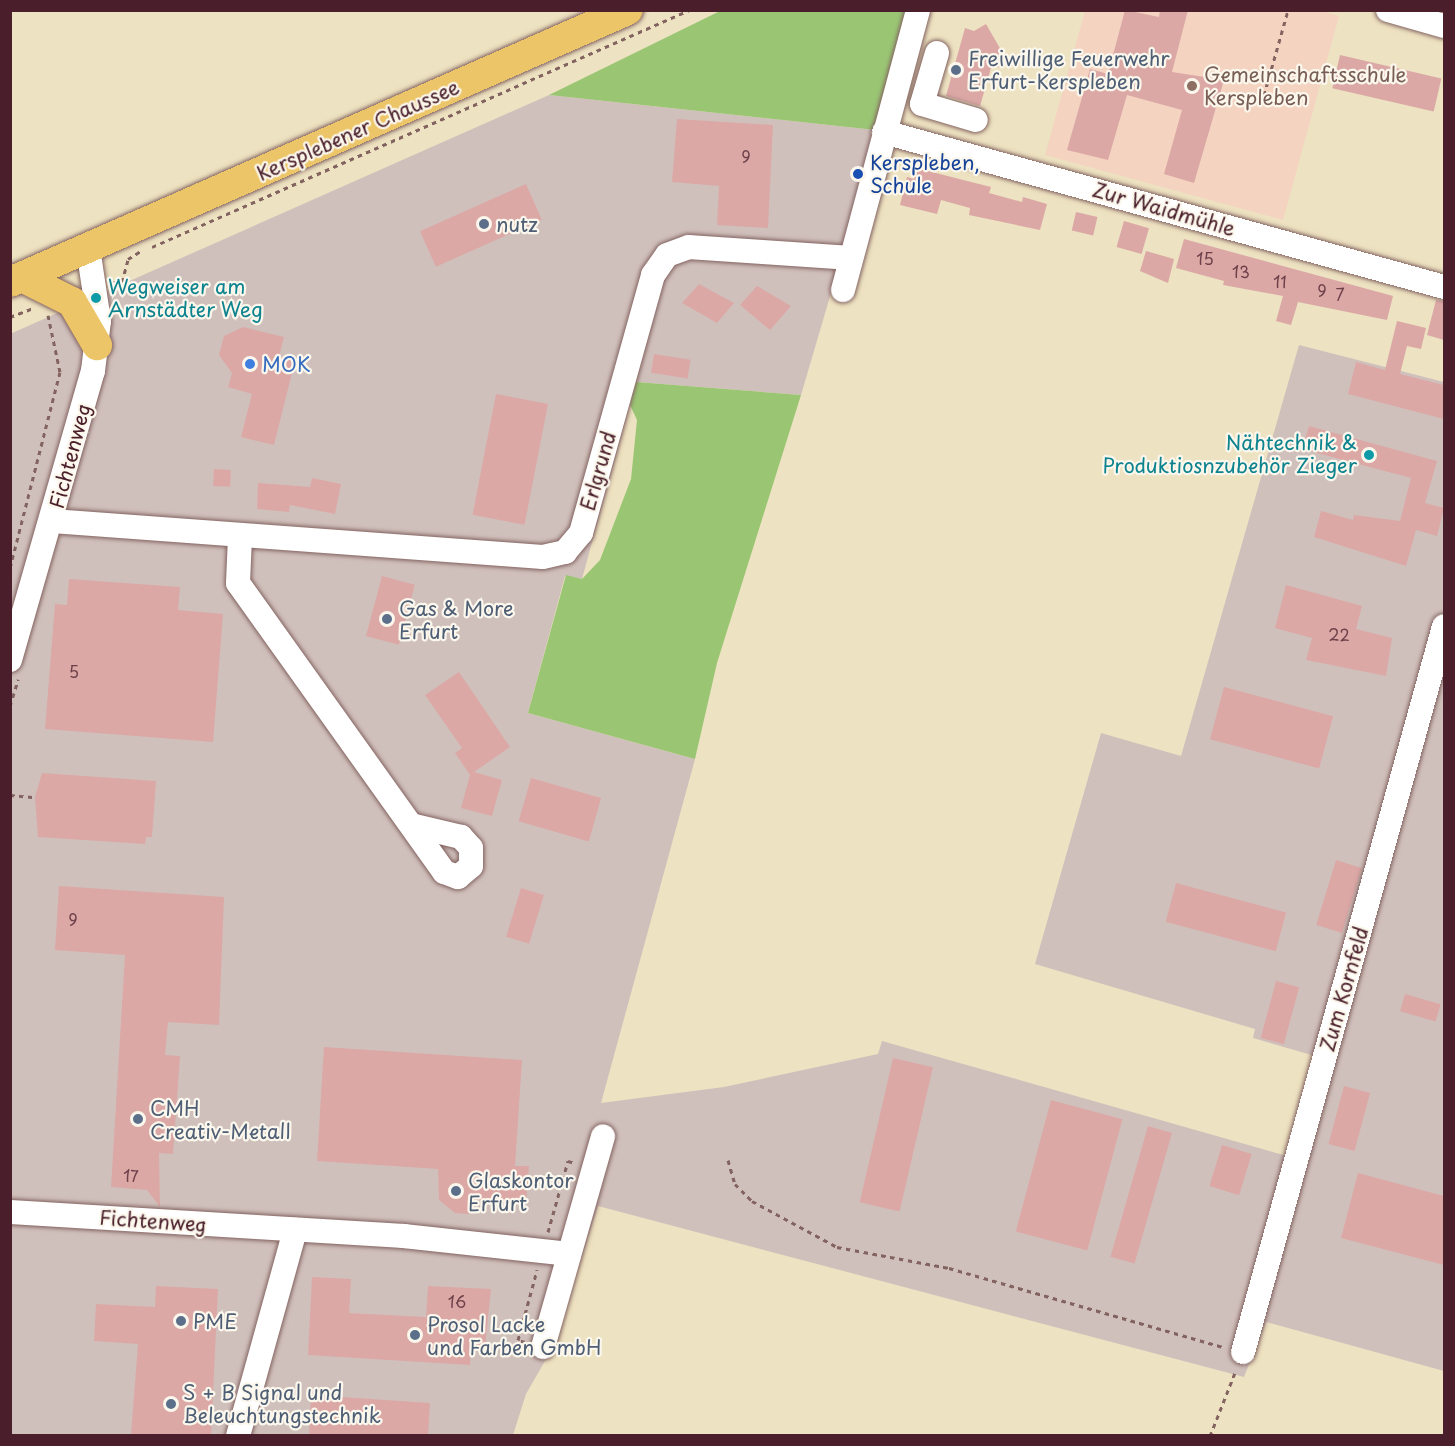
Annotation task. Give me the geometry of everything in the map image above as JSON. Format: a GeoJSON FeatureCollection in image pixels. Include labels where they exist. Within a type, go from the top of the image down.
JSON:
{"type":"FeatureCollection","features":[{"type":"Feature","properties":{"kind":"main road","name":"Kersplebener Chaussee"},"geometry":{"type":"LineString","coordinates":[[16,279],[628,10]]}},
{"type":"Feature","properties":{"kind":"main road"},"geometry":{"type":"LineString","coordinates":[[16,279],[72,302],[97,345]]}},
{"type":"Feature","properties":{"kind":"street"},"geometry":{"type":"LineString","coordinates":[[843,290],[918,10]]}},
{"type":"Feature","properties":{"kind":"street"},"geometry":{"type":"LineString","coordinates":[[1388,10],[1444,26]]}},
{"type":"Feature","properties":{"kind":"street"},"geometry":{"type":"LineString","coordinates":[[903,66],[934,64],[922,104],[976,120]]}},
{"type":"Feature","properties":{"kind":"street","name":"Zur Waidmühle"},"geometry":{"type":"LineString","coordinates":[[884,132],[1444,287]]}},
{"type":"Feature","properties":{"kind":"street","name":"Fichtenweg"},"geometry":{"type":"LineString","coordinates":[[10,660],[52,521],[97,345],[96,281],[88,248]]}},
{"type":"Feature","properties":{"kind":"street","name":"Erlgrund"},"geometry":{"type":"LineString","coordinates":[[52,521],[240,537],[543,557],[566,552],[581,532],[653,275],[667,255],[689,248],[851,258]]}},
{"type":"Feature","properties":{"kind":"street"},"geometry":{"type":"LineString","coordinates":[[240,537],[238,582],[411,825]]}},
{"type":"Feature","properties":{"kind":"street","name":"Zum Kornfeld"},"geometry":{"type":"LineString","coordinates":[[1243,1352],[1444,626]]}},
{"type":"Feature","properties":{"kind":"street"},"geometry":{"type":"LineString","coordinates":[[543,1347],[603,1136]]}},
{"type":"Feature","properties":{"kind":"street","name":"Fichtenweg"},"geometry":{"type":"LineString","coordinates":[[10,1212],[295,1230],[569,1254]]}},
{"type":"Feature","properties":{"kind":"street"},"geometry":{"type":"LineString","coordinates":[[238,1436],[295,1230]]}},
{"type":"Feature","properties":{"kind":"path"},"geometry":{"type":"LineString","coordinates":[[96,281],[122,282],[128,259],[143,250],[212,224],[689,10]]}},
{"type":"Feature","properties":{"kind":"path"},"geometry":{"type":"LineString","coordinates":[[1264,95],[1287,10]]}},
{"type":"Feature","properties":{"kind":"path"},"geometry":{"type":"LineString","coordinates":[[10,568],[60,372],[48,313]]}},
{"type":"Feature","properties":{"kind":"path"},"geometry":{"type":"LineString","coordinates":[[10,795],[35,797]]}},
{"type":"Feature","properties":{"kind":"path"},"geometry":{"type":"LineString","coordinates":[[728,1160],[735,1184],[752,1201],[837,1248],[949,1268],[1243,1352],[1210,1436]]}},
{"type":"Feature","properties":{"kind":"shaded area","name":"Gemeinschaftsschule Kerspleben"},"geometry":{"type":"Polygon","coordinates":[[[1319,10],[1339,16],[1283,220],[1045,155],[1085,11],[1319,10]]]}},
{"type":"Feature","properties":{"kind":"shaded area"},"geometry":{"type":"Polygon","coordinates":[[[549,95],[875,130],[850,297],[831,293],[801,395],[636,382],[582,579],[565,576],[528,713],[695,759],[601,1103],[724,1087],[878,1054],[882,1041],[1287,1156],[1315,1056],[1253,1038],[1255,1029],[1035,964],[1101,733],[1181,756],[1299,345],[1444,382],[1444,1371],[1266,1322],[1244,1377],[598,1206],[553,1347],[526,1394],[513,1435],[11,1435],[10,334],[549,95]]]}},
{"type":"Feature","properties":{"kind":"green space"},"geometry":{"type":"Polygon","coordinates":[[[720,11],[907,11],[875,130],[549,95],[720,11]]]}},
{"type":"Feature","properties":{"kind":"green space"},"geometry":{"type":"Polygon","coordinates":[[[636,382],[801,395],[717,663],[695,759],[528,713],[566,575],[582,579],[600,560],[631,479],[637,420],[630,405],[636,382]]]}},
{"type":"Feature","properties":{"kind":"building"},"geometry":{"type":"Polygon","coordinates":[[[1125,10],[1159,17],[1160,10],[1188,10],[1172,72],[1224,80],[1194,183],[1164,174],[1182,110],[1127,95],[1108,160],[1067,150],[1090,69],[1108,74],[1125,10]]]}},
{"type":"Feature","properties":{"kind":"building"},"geometry":{"type":"Polygon","coordinates":[[[986,24],[1005,57],[1002,67],[991,68],[980,106],[946,96],[965,28],[974,31],[986,24]]]}},
{"type":"Feature","properties":{"kind":"building"},"geometry":{"type":"Polygon","coordinates":[[[1340,55],[1441,78],[1434,112],[1332,88],[1340,55]]]}},
{"type":"Feature","properties":{"kind":"building"},"geometry":{"type":"Polygon","coordinates":[[[677,119],[773,125],[768,228],[717,225],[719,186],[672,182],[677,119]]]}},
{"type":"Feature","properties":{"kind":"building"},"geometry":{"type":"Polygon","coordinates":[[[916,168],[991,187],[989,193],[1022,202],[1023,197],[1047,204],[1040,230],[969,215],[970,208],[941,200],[937,214],[900,205],[907,177],[914,179],[916,168]]]}},
{"type":"Feature","properties":{"kind":"building"},"geometry":{"type":"Polygon","coordinates":[[[526,184],[542,220],[436,267],[420,231],[526,184]]]}},
{"type":"Feature","properties":{"kind":"building"},"geometry":{"type":"Polygon","coordinates":[[[1076,212],[1097,217],[1093,235],[1072,231],[1076,212]]]}},
{"type":"Feature","properties":{"kind":"building"},"geometry":{"type":"Polygon","coordinates":[[[1124,221],[1149,228],[1142,254],[1117,247],[1124,221]]]}},
{"type":"Feature","properties":{"kind":"building"},"geometry":{"type":"Polygon","coordinates":[[[1184,239],[1393,296],[1387,320],[1298,302],[1291,325],[1276,321],[1283,296],[1223,285],[1224,281],[1176,268],[1184,239]]]}},
{"type":"Feature","properties":{"kind":"building"},"geometry":{"type":"Polygon","coordinates":[[[1146,251],[1174,259],[1168,283],[1140,271],[1146,251]]]}},
{"type":"Feature","properties":{"kind":"building"},"geometry":{"type":"Polygon","coordinates":[[[699,284],[734,303],[717,323],[682,303],[699,284]]]}},
{"type":"Feature","properties":{"kind":"building"},"geometry":{"type":"Polygon","coordinates":[[[757,286],[791,306],[770,330],[740,305],[757,286]]]}},
{"type":"Feature","properties":{"kind":"building"},"geometry":{"type":"Polygon","coordinates":[[[1436,300],[1444,301],[1444,340],[1427,335],[1436,300]]]}},
{"type":"Feature","properties":{"kind":"building"},"geometry":{"type":"Polygon","coordinates":[[[1397,321],[1426,328],[1421,349],[1407,346],[1400,374],[1444,385],[1444,419],[1348,394],[1356,362],[1385,370],[1397,321]]]}},
{"type":"Feature","properties":{"kind":"building"},"geometry":{"type":"Polygon","coordinates":[[[243,327],[284,337],[279,357],[295,361],[274,445],[241,437],[252,394],[228,387],[232,373],[219,355],[224,336],[243,327]]]}},
{"type":"Feature","properties":{"kind":"building"},"geometry":{"type":"Polygon","coordinates":[[[654,354],[691,360],[688,379],[651,373],[654,354]]]}},
{"type":"Feature","properties":{"kind":"building"},"geometry":{"type":"Polygon","coordinates":[[[496,394],[548,404],[525,525],[473,515],[496,394]]]}},
{"type":"Feature","properties":{"kind":"building"},"geometry":{"type":"Polygon","coordinates":[[[1309,426],[1437,461],[1425,503],[1444,508],[1437,536],[1416,530],[1406,566],[1314,537],[1321,511],[1353,520],[1354,515],[1400,521],[1411,478],[1302,449],[1309,426]]]}},
{"type":"Feature","properties":{"kind":"building"},"geometry":{"type":"Polygon","coordinates":[[[214,469],[231,470],[230,487],[213,486],[214,469]]]}},
{"type":"Feature","properties":{"kind":"building"},"geometry":{"type":"Polygon","coordinates":[[[312,478],[341,484],[335,514],[290,505],[289,512],[257,509],[258,483],[310,487],[312,478]]]}},
{"type":"Feature","properties":{"kind":"building"},"geometry":{"type":"Polygon","coordinates":[[[382,576],[415,585],[399,645],[366,636],[382,576]]]}},
{"type":"Feature","properties":{"kind":"building"},"geometry":{"type":"Polygon","coordinates":[[[69,579],[180,587],[178,610],[223,614],[213,742],[45,729],[55,604],[67,605],[69,579]]]}},
{"type":"Feature","properties":{"kind":"building"},"geometry":{"type":"Polygon","coordinates":[[[1286,585],[1362,606],[1356,629],[1392,638],[1386,676],[1306,660],[1312,638],[1275,628],[1286,585]]]}},
{"type":"Feature","properties":{"kind":"building"},"geometry":{"type":"Polygon","coordinates":[[[459,672],[510,747],[474,772],[502,780],[492,816],[461,808],[470,775],[455,753],[462,748],[425,695],[459,672]]]}},
{"type":"Feature","properties":{"kind":"building"},"geometry":{"type":"Polygon","coordinates":[[[1224,687],[1333,716],[1319,768],[1210,739],[1224,687]]]}},
{"type":"Feature","properties":{"kind":"building"},"geometry":{"type":"Polygon","coordinates":[[[42,773],[156,781],[152,837],[146,837],[145,844],[38,837],[35,797],[42,773]]]}},
{"type":"Feature","properties":{"kind":"building"},"geometry":{"type":"Polygon","coordinates":[[[531,778],[601,798],[589,841],[519,821],[531,778]]]}},
{"type":"Feature","properties":{"kind":"building"},"geometry":{"type":"Polygon","coordinates":[[[1336,860],[1362,868],[1342,933],[1316,925],[1336,860]]]}},
{"type":"Feature","properties":{"kind":"building"},"geometry":{"type":"Polygon","coordinates":[[[1176,883],[1286,913],[1276,951],[1166,922],[1176,883]]]}},
{"type":"Feature","properties":{"kind":"building"},"geometry":{"type":"Polygon","coordinates":[[[59,886],[224,897],[219,1025],[168,1022],[165,1055],[180,1056],[173,1154],[159,1153],[160,1207],[147,1190],[111,1187],[125,955],[55,950],[59,886]]]}},
{"type":"Feature","properties":{"kind":"building"},"geometry":{"type":"Polygon","coordinates":[[[521,888],[544,895],[529,944],[506,937],[521,888]]]}},
{"type":"Feature","properties":{"kind":"building"},"geometry":{"type":"Polygon","coordinates":[[[1276,981],[1299,987],[1284,1044],[1261,1038],[1276,981]]]}},
{"type":"Feature","properties":{"kind":"building"},"geometry":{"type":"Polygon","coordinates":[[[1405,994],[1441,1004],[1436,1022],[1400,1011],[1405,994]]]}},
{"type":"Feature","properties":{"kind":"building"},"geometry":{"type":"Polygon","coordinates":[[[324,1047],[522,1060],[515,1166],[529,1166],[526,1204],[469,1199],[469,1214],[455,1213],[439,1200],[438,1169],[317,1161],[324,1047]]]}},
{"type":"Feature","properties":{"kind":"building"},"geometry":{"type":"Polygon","coordinates":[[[893,1058],[933,1067],[900,1211],[860,1202],[893,1058]]]}},
{"type":"Feature","properties":{"kind":"building"},"geometry":{"type":"Polygon","coordinates":[[[1344,1086],[1370,1093],[1355,1151],[1328,1144],[1344,1086]]]}},
{"type":"Feature","properties":{"kind":"building"},"geometry":{"type":"Polygon","coordinates":[[[1051,1100],[1122,1119],[1087,1251],[1016,1231],[1051,1100]]]}},
{"type":"Feature","properties":{"kind":"building"},"geometry":{"type":"Polygon","coordinates":[[[1148,1126],[1172,1133],[1135,1264],[1111,1257],[1148,1126]]]}},
{"type":"Feature","properties":{"kind":"building"},"geometry":{"type":"Polygon","coordinates":[[[1222,1145],[1252,1154],[1239,1195],[1209,1186],[1222,1145]]]}},
{"type":"Feature","properties":{"kind":"building"},"geometry":{"type":"Polygon","coordinates":[[[1358,1173],[1444,1196],[1444,1265],[1341,1238],[1358,1173]]]}},
{"type":"Feature","properties":{"kind":"building"},"geometry":{"type":"Polygon","coordinates":[[[312,1277],[351,1279],[349,1313],[426,1317],[428,1286],[491,1289],[485,1348],[471,1347],[470,1365],[308,1355],[312,1277]]]}},
{"type":"Feature","properties":{"kind":"building"},"geometry":{"type":"Polygon","coordinates":[[[156,1286],[218,1289],[211,1436],[131,1435],[138,1344],[94,1341],[96,1304],[155,1307],[156,1286]]]}},
{"type":"Feature","properties":{"kind":"building"},"geometry":{"type":"Polygon","coordinates":[[[311,1395],[430,1403],[428,1436],[309,1436],[311,1395]]]}},
{"type":"Feature","properties":{"kind":"place","name":"Freiwillige Feuerwehr Erfurt-Kerspleben"},"geometry":{"type":"Point","coordinates":[956,70]}},
{"type":"Feature","properties":{"kind":"place","name":"Gemeinschaftsschule Kerspleben"},"geometry":{"type":"Point","coordinates":[1192,86]}},
{"type":"Feature","properties":{"kind":"place","name":"Kerspleben, Schule"},"geometry":{"type":"Point","coordinates":[858,174]}},
{"type":"Feature","properties":{"kind":"place","name":"nutz"},"geometry":{"type":"Point","coordinates":[484,224]}},
{"type":"Feature","properties":{"kind":"place","name":"Wegweiser am Arnstädter Weg"},"geometry":{"type":"Point","coordinates":[96,298]}},
{"type":"Feature","properties":{"kind":"place","name":"MOK"},"geometry":{"type":"Point","coordinates":[250,364]}},
{"type":"Feature","properties":{"kind":"place","name":"Nähtechnik & Produktiosnzubehör Zieger"},"geometry":{"type":"Point","coordinates":[1369,455]}},
{"type":"Feature","properties":{"kind":"place","name":"Gas & More Erfurt"},"geometry":{"type":"Point","coordinates":[387,619]}},
{"type":"Feature","properties":{"kind":"place","name":"CMH Creativ-Metall"},"geometry":{"type":"Point","coordinates":[138,1119]}},
{"type":"Feature","properties":{"kind":"place","name":"Glaskontor Erfurt"},"geometry":{"type":"Point","coordinates":[456,1191]}},
{"type":"Feature","properties":{"kind":"place","name":"PME"},"geometry":{"type":"Point","coordinates":[181,1321]}},
{"type":"Feature","properties":{"kind":"place","name":"Prosol Lacke und Farben GmbH"},"geometry":{"type":"Point","coordinates":[415,1335]}},
{"type":"Feature","properties":{"kind":"place","name":"S + B Signal und Beleuchtungstechnik"},"geometry":{"type":"Point","coordinates":[171,1404]}}]}
